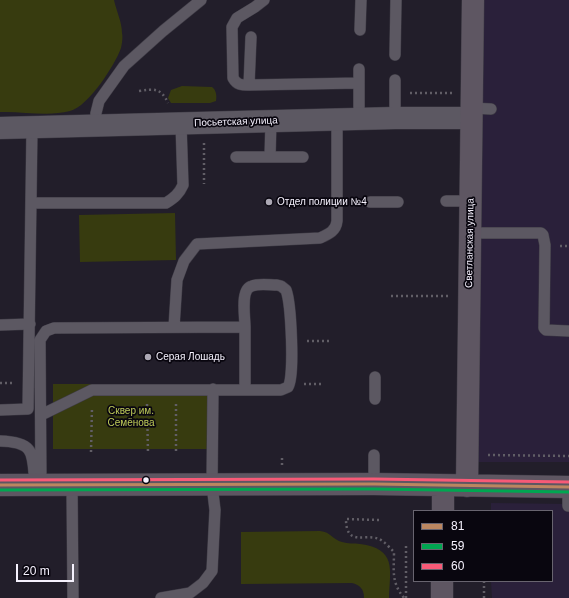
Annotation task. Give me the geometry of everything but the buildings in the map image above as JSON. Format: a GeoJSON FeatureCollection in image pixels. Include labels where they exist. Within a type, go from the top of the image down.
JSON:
{"type":"FeatureCollection","features":[{"type":"Feature","properties":{"kind":"main road","name":"Светланская улица"},"geometry":{"type":"LineString","coordinates":[[467,486],[470,201],[473,107],[472,0]]}},
{"type":"Feature","properties":{"kind":"main road"},"geometry":{"type":"LineString","coordinates":[[0,486],[374,484],[467,486],[568,493]]}},
{"type":"Feature","properties":{"kind":"main road"},"geometry":{"type":"LineString","coordinates":[[442,510],[443,486]]}},
{"type":"Feature","properties":{"kind":"main road"},"geometry":{"type":"LineString","coordinates":[[442,582],[442,598]]}},
{"type":"Feature","properties":{"kind":"street","name":"Посьетская улица"},"geometry":{"type":"LineString","coordinates":[[0,128],[359,120],[395,118],[473,107]]}},
{"type":"Feature","properties":{"kind":"lane"},"geometry":{"type":"LineString","coordinates":[[95,126],[99,101],[124,66],[201,0]]}},
{"type":"Feature","properties":{"kind":"lane"},"geometry":{"type":"LineString","coordinates":[[264,0],[256,7],[237,18],[232,27],[233,78],[239,85],[359,83]]}},
{"type":"Feature","properties":{"kind":"lane"},"geometry":{"type":"LineString","coordinates":[[360,30],[361,0]]}},
{"type":"Feature","properties":{"kind":"lane"},"geometry":{"type":"LineString","coordinates":[[395,55],[396,0]]}},
{"type":"Feature","properties":{"kind":"lane"},"geometry":{"type":"LineString","coordinates":[[249,85],[251,37]]}},
{"type":"Feature","properties":{"kind":"lane"},"geometry":{"type":"LineString","coordinates":[[359,68],[359,120]]}},
{"type":"Feature","properties":{"kind":"lane"},"geometry":{"type":"LineString","coordinates":[[395,80],[395,118]]}},
{"type":"Feature","properties":{"kind":"lane"},"geometry":{"type":"LineString","coordinates":[[174,326],[177,280],[184,261],[197,244],[320,238],[333,231],[337,220],[337,120]]}},
{"type":"Feature","properties":{"kind":"lane"},"geometry":{"type":"LineString","coordinates":[[270,157],[271,121]]}},
{"type":"Feature","properties":{"kind":"lane"},"geometry":{"type":"LineString","coordinates":[[31,203],[166,203],[172,200],[181,191],[183,185],[175,124]]}},
{"type":"Feature","properties":{"kind":"lane"},"geometry":{"type":"LineString","coordinates":[[0,410],[28,409],[32,128]]}},
{"type":"Feature","properties":{"kind":"lane"},"geometry":{"type":"LineString","coordinates":[[236,157],[303,157]]}},
{"type":"Feature","properties":{"kind":"lane"},"geometry":{"type":"LineString","coordinates":[[446,201],[470,201]]}},
{"type":"Feature","properties":{"kind":"lane"},"geometry":{"type":"LineString","coordinates":[[370,202],[398,202]]}},
{"type":"Feature","properties":{"kind":"lane"},"geometry":{"type":"LineString","coordinates":[[470,233],[541,233],[545,241],[544,328],[546,330],[569,331]]}},
{"type":"Feature","properties":{"kind":"lane"},"geometry":{"type":"LineString","coordinates":[[41,415],[92,390],[147,389],[213,389],[244,390],[281,390],[288,387],[291,380],[291,341],[288,293],[281,286],[253,285],[248,288],[244,294],[244,390]]}},
{"type":"Feature","properties":{"kind":"lane"},"geometry":{"type":"LineString","coordinates":[[0,324],[30,324]]}},
{"type":"Feature","properties":{"kind":"lane"},"geometry":{"type":"LineString","coordinates":[[38,485],[41,415],[40,340],[46,331],[54,328],[174,326],[245,327]]}},
{"type":"Feature","properties":{"kind":"lane"},"geometry":{"type":"LineString","coordinates":[[374,399],[375,377]]}},
{"type":"Feature","properties":{"kind":"lane"},"geometry":{"type":"LineString","coordinates":[[161,598],[192,596],[204,583],[212,571],[215,510],[212,485],[213,389]]}},
{"type":"Feature","properties":{"kind":"lane"},"geometry":{"type":"LineString","coordinates":[[0,441],[23,444],[29,449],[32,454],[38,485]]}},
{"type":"Feature","properties":{"kind":"lane"},"geometry":{"type":"LineString","coordinates":[[374,455],[374,484]]}},
{"type":"Feature","properties":{"kind":"lane"},"geometry":{"type":"LineString","coordinates":[[72,485],[73,598]]}},
{"type":"Feature","properties":{"kind":"path"},"geometry":{"type":"LineString","coordinates":[[139,91],[154,89],[160,92],[165,97],[175,124]]}},
{"type":"Feature","properties":{"kind":"path"},"geometry":{"type":"LineString","coordinates":[[395,94],[473,107]]}},
{"type":"Feature","properties":{"kind":"path"},"geometry":{"type":"LineString","coordinates":[[204,137],[204,184]]}},
{"type":"Feature","properties":{"kind":"path"},"geometry":{"type":"LineString","coordinates":[[391,296],[451,296]]}},
{"type":"Feature","properties":{"kind":"path"},"geometry":{"type":"LineString","coordinates":[[291,341],[330,341]]}},
{"type":"Feature","properties":{"kind":"path"},"geometry":{"type":"LineString","coordinates":[[147,389],[148,452]]}},
{"type":"Feature","properties":{"kind":"path"},"geometry":{"type":"LineString","coordinates":[[176,389],[176,452]]}},
{"type":"Feature","properties":{"kind":"path"},"geometry":{"type":"LineString","coordinates":[[91,452],[92,390]]}},
{"type":"Feature","properties":{"kind":"path"},"geometry":{"type":"LineString","coordinates":[[487,455],[569,456]]}},
{"type":"Feature","properties":{"kind":"path"},"geometry":{"type":"LineString","coordinates":[[379,520],[346,519],[346,526],[349,533],[354,537],[379,539],[394,552],[395,584],[405,598]]}},
{"type":"Feature","properties":{"kind":"path"},"geometry":{"type":"LineString","coordinates":[[405,598],[406,544]]}},
{"type":"Feature","properties":{"kind":"path"},"geometry":{"type":"LineString","coordinates":[[484,582],[484,598]]}},
{"type":"Feature","properties":{"kind":"shaded area"},"geometry":{"type":"Polygon","coordinates":[[[483,0],[569,0],[569,462],[478,462],[483,0]]]}},
{"type":"Feature","properties":{"kind":"shaded area"},"geometry":{"type":"Polygon","coordinates":[[[491,503],[569,504],[569,598],[492,598],[491,582],[553,582],[553,510],[491,510],[491,503]]]}},
{"type":"Feature","properties":{"kind":"green space"},"geometry":{"type":"Polygon","coordinates":[[[0,0],[114,0],[122,29],[121,48],[107,74],[85,102],[70,111],[53,114],[0,112],[0,0]]]}},
{"type":"Feature","properties":{"kind":"green space"},"geometry":{"type":"Polygon","coordinates":[[[182,86],[212,87],[216,93],[216,101],[210,103],[171,103],[168,98],[171,90],[182,86]]]}},
{"type":"Feature","properties":{"kind":"green space"},"geometry":{"type":"Polygon","coordinates":[[[175,213],[176,260],[80,262],[79,215],[175,213]]]}},
{"type":"Feature","properties":{"kind":"green space","name":"Сквер им. Семёнова"},"geometry":{"type":"Polygon","coordinates":[[[53,384],[210,384],[209,449],[53,449],[53,384]]]}},
{"type":"Feature","properties":{"kind":"green space"},"geometry":{"type":"Polygon","coordinates":[[[320,531],[327,533],[336,540],[342,542],[360,544],[380,550],[389,562],[389,598],[364,598],[361,588],[352,583],[241,584],[241,532],[320,531]]]}},
{"type":"Feature","properties":{"kind":"transit line","name":"60"},"geometry":{"type":"LineString","coordinates":[[0,480],[374,479],[569,482]]}},
{"type":"Feature","properties":{"kind":"transit line","name":"81"},"geometry":{"type":"LineString","coordinates":[[0,485],[374,484],[569,487]]}},
{"type":"Feature","properties":{"kind":"transit line","name":"59"},"geometry":{"type":"LineString","coordinates":[[0,490],[374,489],[569,492]]}},
{"type":"Feature","properties":{"kind":"place","name":"Отдел полиции №4"},"geometry":{"type":"Point","coordinates":[269,202]}},
{"type":"Feature","properties":{"kind":"place","name":"Серая Лошадь"},"geometry":{"type":"Point","coordinates":[148,357]}}]}
